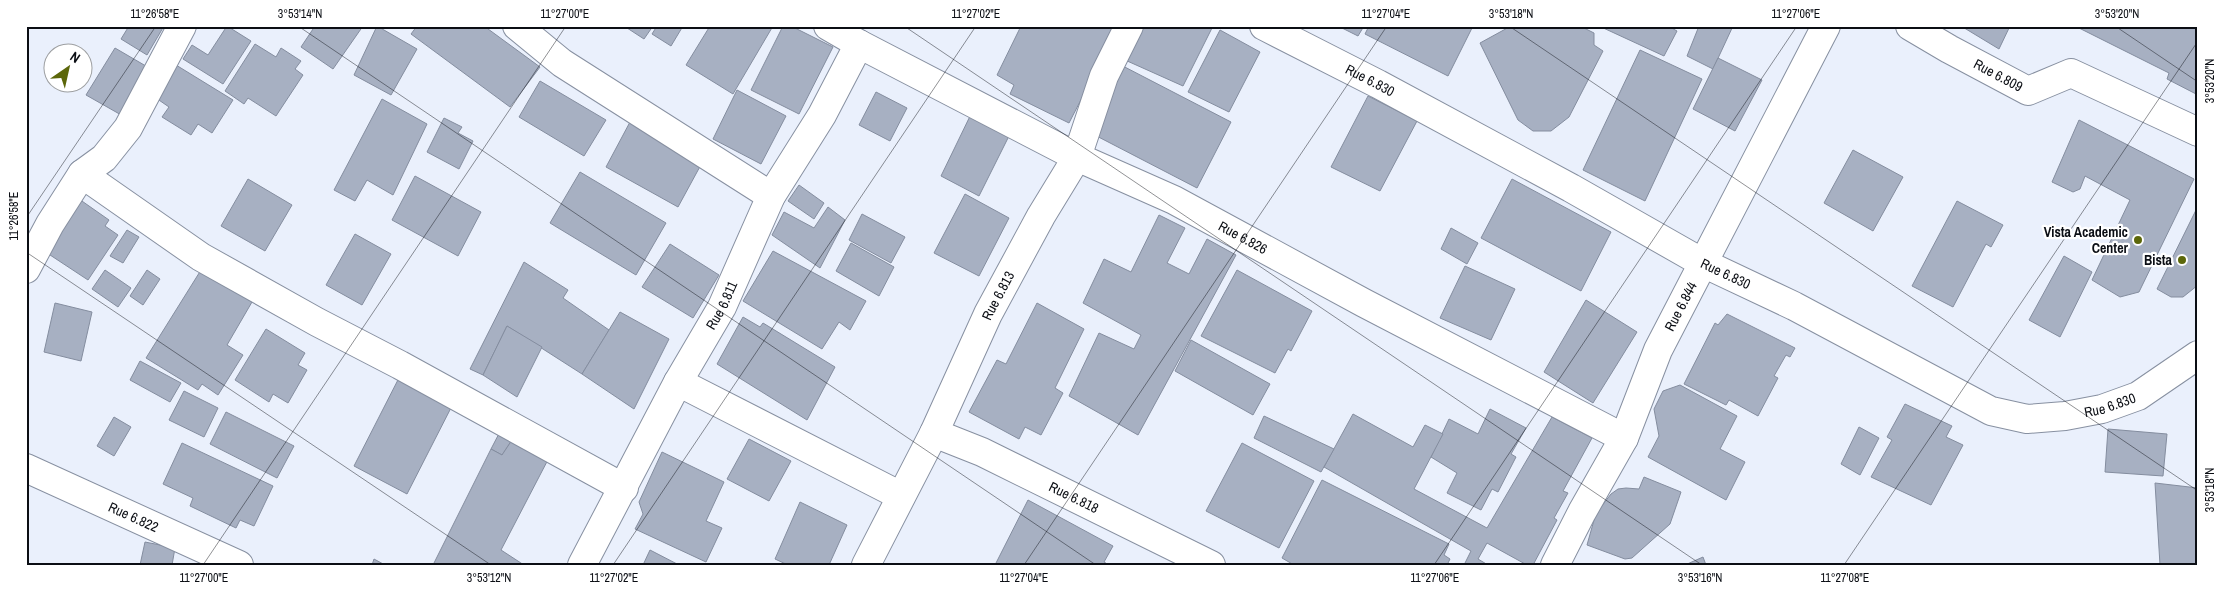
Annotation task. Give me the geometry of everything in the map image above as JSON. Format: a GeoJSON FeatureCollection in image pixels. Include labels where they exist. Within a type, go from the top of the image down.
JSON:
{"type":"FeatureCollection","features":[{"type":"Feature","properties":{"kind":"street"},"geometry":{"type":"LineString","coordinates":[[26,269],[50,224],[82,174],[104,158],[128,128],[182,26]]}},
{"type":"Feature","properties":{"kind":"street"},"geometry":{"type":"LineString","coordinates":[[517,26],[562,63],[771,196]]}},
{"type":"Feature","properties":{"kind":"street","name":"Rue 6.826"},"geometry":{"type":"LineString","coordinates":[[828,26],[1077,158],[1174,200],[1364,303],[1624,438]]}},
{"type":"Feature","properties":{"kind":"street","name":"Rue 6.813"},"geometry":{"type":"LineString","coordinates":[[866,565],[934,433],[992,306],[1041,216],[1077,158],[1104,76],[1129,26]]}},
{"type":"Feature","properties":{"kind":"street","name":"Rue 6.830"},"geometry":{"type":"LineString","coordinates":[[1264,26],[1378,84],[1571,188],[1702,263],[1794,306],[1991,411],[2027,419],[2065,416],[2102,409],[2138,396],[2198,355]]}},
{"type":"Feature","properties":{"kind":"street","name":"Rue 6.844"},"geometry":{"type":"LineString","coordinates":[[1555,565],[1582,512],[1624,438],[1658,350],[1826,26]]}},
{"type":"Feature","properties":{"kind":"street","name":"Rue 6.809"},"geometry":{"type":"LineString","coordinates":[[1910,26],[2028,91],[2071,73],[2198,132]]}},
{"type":"Feature","properties":{"kind":"street","name":"Rue 6.811"},"geometry":{"type":"LineString","coordinates":[[582,565],[678,382],[722,307],[771,196],[822,115],[859,44]]}},
{"type":"Feature","properties":{"kind":"street"},"geometry":{"type":"LineString","coordinates":[[82,174],[200,257],[624,488]]}},
{"type":"Feature","properties":{"kind":"street"},"geometry":{"type":"LineString","coordinates":[[678,382],[901,496]]}},
{"type":"Feature","properties":{"kind":"street","name":"Rue 6.818"},"geometry":{"type":"LineString","coordinates":[[934,433],[982,452],[1212,565]]}},
{"type":"Feature","properties":{"kind":"street","name":"Rue 6.822"},"geometry":{"type":"LineString","coordinates":[[26,468],[239,565]]}},
{"type":"Feature","properties":{"kind":"building"},"geometry":{"type":"Polygon","coordinates":[[[129,26],[164,26],[147,55],[121,39],[129,26]]]}},
{"type":"Feature","properties":{"kind":"building"},"geometry":{"type":"Polygon","coordinates":[[[227,26],[251,41],[223,84],[183,59],[192,45],[208,55],[227,26]]]}},
{"type":"Feature","properties":{"kind":"building"},"geometry":{"type":"Polygon","coordinates":[[[315,26],[363,26],[333,69],[301,47],[315,26]]]}},
{"type":"Feature","properties":{"kind":"building"},"geometry":{"type":"Polygon","coordinates":[[[377,26],[417,49],[391,95],[354,75],[377,26]]]}},
{"type":"Feature","properties":{"kind":"building"},"geometry":{"type":"Polygon","coordinates":[[[417,26],[484,26],[540,67],[510,107],[411,34],[417,26]]]}},
{"type":"Feature","properties":{"kind":"building"},"geometry":{"type":"Polygon","coordinates":[[[624,26],[653,26],[644,39],[624,26]]]}},
{"type":"Feature","properties":{"kind":"building"},"geometry":{"type":"Polygon","coordinates":[[[657,26],[683,26],[671,46],[652,34],[657,26]]]}},
{"type":"Feature","properties":{"kind":"building"},"geometry":{"type":"Polygon","coordinates":[[[710,26],[773,26],[733,94],[686,65],[710,26]]]}},
{"type":"Feature","properties":{"kind":"building"},"geometry":{"type":"Polygon","coordinates":[[[783,26],[791,26],[833,47],[799,114],[751,90],[783,26]]]}},
{"type":"Feature","properties":{"kind":"building"},"geometry":{"type":"Polygon","coordinates":[[[1021,26],[1119,26],[1069,123],[1010,94],[1014,85],[997,75],[1021,26]]]}},
{"type":"Feature","properties":{"kind":"building"},"geometry":{"type":"Polygon","coordinates":[[[1143,26],[1213,26],[1183,86],[1125,60],[1143,26]]]}},
{"type":"Feature","properties":{"kind":"building"},"geometry":{"type":"Polygon","coordinates":[[[1338,26],[1364,26],[1358,36],[1338,26]]]}},
{"type":"Feature","properties":{"kind":"building"},"geometry":{"type":"Polygon","coordinates":[[[1369,26],[1473,26],[1448,76],[1365,34],[1369,26]]]}},
{"type":"Feature","properties":{"kind":"building"},"geometry":{"type":"Polygon","coordinates":[[[1511,26],[1580,26],[1594,33],[1594,45],[1603,51],[1569,117],[1551,131],[1533,131],[1518,120],[1480,43],[1511,26]]]}},
{"type":"Feature","properties":{"kind":"building"},"geometry":{"type":"Polygon","coordinates":[[[1599,26],[1668,26],[1677,31],[1664,56],[1599,26]]]}},
{"type":"Feature","properties":{"kind":"building"},"geometry":{"type":"Polygon","coordinates":[[[1699,26],[1733,26],[1713,69],[1687,56],[1699,26]]]}},
{"type":"Feature","properties":{"kind":"building"},"geometry":{"type":"Polygon","coordinates":[[[1961,26],[2010,26],[1999,49],[1961,26]]]}},
{"type":"Feature","properties":{"kind":"building"},"geometry":{"type":"Polygon","coordinates":[[[2075,26],[2198,26],[2198,95],[2167,79],[2169,73],[2075,26]]]}},
{"type":"Feature","properties":{"kind":"building"},"geometry":{"type":"Polygon","coordinates":[[[1220,30],[1260,52],[1229,112],[1188,92],[1220,30]]]}},
{"type":"Feature","properties":{"kind":"building"},"geometry":{"type":"Polygon","coordinates":[[[255,44],[276,57],[281,48],[301,61],[295,69],[303,75],[276,116],[248,98],[244,104],[225,91],[255,44]]]}},
{"type":"Feature","properties":{"kind":"building"},"geometry":{"type":"Polygon","coordinates":[[[115,48],[151,69],[123,116],[86,95],[88,92],[92,92],[92,85],[115,48]]]}},
{"type":"Feature","properties":{"kind":"building"},"geometry":{"type":"Polygon","coordinates":[[[1640,50],[1702,79],[1645,201],[1583,170],[1640,50]]]}},
{"type":"Feature","properties":{"kind":"building"},"geometry":{"type":"Polygon","coordinates":[[[1718,58],[1762,80],[1735,131],[1693,109],[1718,58]]]}},
{"type":"Feature","properties":{"kind":"building"},"geometry":{"type":"Polygon","coordinates":[[[1117,63],[1231,122],[1197,188],[1085,130],[1117,63]]]}},
{"type":"Feature","properties":{"kind":"building"},"geometry":{"type":"Polygon","coordinates":[[[176,65],[233,100],[212,133],[198,124],[191,135],[162,117],[169,107],[156,98],[176,65]]]}},
{"type":"Feature","properties":{"kind":"building"},"geometry":{"type":"Polygon","coordinates":[[[540,81],[606,120],[584,156],[519,117],[540,81]]]}},
{"type":"Feature","properties":{"kind":"building"},"geometry":{"type":"Polygon","coordinates":[[[737,90],[786,116],[761,164],[713,139],[737,90]]]}},
{"type":"Feature","properties":{"kind":"building"},"geometry":{"type":"Polygon","coordinates":[[[876,92],[907,108],[890,141],[859,125],[876,92]]]}},
{"type":"Feature","properties":{"kind":"building"},"geometry":{"type":"Polygon","coordinates":[[[1368,96],[1417,121],[1380,191],[1331,167],[1368,96]]]}},
{"type":"Feature","properties":{"kind":"building"},"geometry":{"type":"Polygon","coordinates":[[[382,99],[427,124],[393,195],[367,180],[355,201],[334,190],[382,99]]]}},
{"type":"Feature","properties":{"kind":"building"},"geometry":{"type":"Polygon","coordinates":[[[973,110],[1012,130],[979,196],[941,176],[973,110]]]}},
{"type":"Feature","properties":{"kind":"building"},"geometry":{"type":"Polygon","coordinates":[[[444,118],[462,127],[458,133],[473,141],[459,169],[427,152],[444,118]]]}},
{"type":"Feature","properties":{"kind":"building","name":"Vista Academic Center"},"geometry":{"type":"Polygon","coordinates":[[[2079,120],[2194,179],[2139,292],[2120,297],[2092,280],[2130,200],[2085,176],[2080,189],[2073,192],[2052,182],[2079,120]]]}},
{"type":"Feature","properties":{"kind":"building"},"geometry":{"type":"Polygon","coordinates":[[[630,122],[703,161],[678,207],[606,167],[630,122]]]}},
{"type":"Feature","properties":{"kind":"building"},"geometry":{"type":"Polygon","coordinates":[[[1853,150],[1903,177],[1873,231],[1824,203],[1853,150]]]}},
{"type":"Feature","properties":{"kind":"building"},"geometry":{"type":"Polygon","coordinates":[[[580,172],[666,223],[636,275],[550,223],[580,172]]]}},
{"type":"Feature","properties":{"kind":"building"},"geometry":{"type":"Polygon","coordinates":[[[415,176],[481,212],[458,256],[392,220],[415,176]]]}},
{"type":"Feature","properties":{"kind":"building"},"geometry":{"type":"Polygon","coordinates":[[[248,179],[292,205],[265,251],[221,226],[248,179]]]}},
{"type":"Feature","properties":{"kind":"building"},"geometry":{"type":"Polygon","coordinates":[[[1512,179],[1611,232],[1581,291],[1481,238],[1512,179]]]}},
{"type":"Feature","properties":{"kind":"building"},"geometry":{"type":"Polygon","coordinates":[[[799,185],[824,203],[814,219],[788,201],[799,185]]]}},
{"type":"Feature","properties":{"kind":"building"},"geometry":{"type":"Polygon","coordinates":[[[965,194],[1009,218],[979,276],[934,253],[965,194]]]}},
{"type":"Feature","properties":{"kind":"building"},"geometry":{"type":"Polygon","coordinates":[[[79,199],[109,220],[105,226],[118,235],[88,280],[44,251],[79,199]]]}},
{"type":"Feature","properties":{"kind":"building"},"geometry":{"type":"Polygon","coordinates":[[[1957,201],[2003,225],[1991,247],[1986,244],[1953,307],[1912,286],[1957,201]]]}},
{"type":"Feature","properties":{"kind":"building"},"geometry":{"type":"Polygon","coordinates":[[[2198,206],[2198,285],[2183,297],[2171,297],[2157,289],[2198,206]]]}},
{"type":"Feature","properties":{"kind":"building"},"geometry":{"type":"Polygon","coordinates":[[[828,207],[845,220],[820,268],[772,235],[784,212],[814,228],[828,207]]]}},
{"type":"Feature","properties":{"kind":"building"},"geometry":{"type":"Polygon","coordinates":[[[862,214],[905,237],[891,263],[849,240],[862,214]]]}},
{"type":"Feature","properties":{"kind":"building"},"geometry":{"type":"Polygon","coordinates":[[[1159,215],[1185,228],[1167,263],[1189,274],[1207,239],[1236,255],[1138,435],[1069,396],[1099,333],[1134,349],[1141,335],[1083,303],[1104,259],[1131,272],[1159,215]]]}},
{"type":"Feature","properties":{"kind":"building"},"geometry":{"type":"Polygon","coordinates":[[[1451,228],[1478,243],[1467,264],[1441,249],[1451,228]]]}},
{"type":"Feature","properties":{"kind":"building"},"geometry":{"type":"Polygon","coordinates":[[[127,230],[139,237],[123,263],[110,256],[127,230]]]}},
{"type":"Feature","properties":{"kind":"building"},"geometry":{"type":"Polygon","coordinates":[[[355,234],[391,254],[362,305],[326,285],[355,234]]]}},
{"type":"Feature","properties":{"kind":"building"},"geometry":{"type":"Polygon","coordinates":[[[851,243],[894,267],[879,296],[836,271],[851,243]]]}},
{"type":"Feature","properties":{"kind":"building"},"geometry":{"type":"Polygon","coordinates":[[[670,244],[719,275],[693,318],[642,287],[670,244]]]}},
{"type":"Feature","properties":{"kind":"building"},"geometry":{"type":"Polygon","coordinates":[[[773,251],[866,301],[850,330],[839,322],[822,349],[743,301],[773,251]]]}},
{"type":"Feature","properties":{"kind":"building"},"geometry":{"type":"Polygon","coordinates":[[[2064,256],[2092,272],[2060,337],[2029,320],[2064,256]]]}},
{"type":"Feature","properties":{"kind":"building"},"geometry":{"type":"Polygon","coordinates":[[[524,262],[568,290],[563,298],[609,330],[582,374],[507,326],[483,375],[470,369],[524,262]]]}},
{"type":"Feature","properties":{"kind":"building"},"geometry":{"type":"Polygon","coordinates":[[[1465,266],[1515,289],[1491,340],[1440,318],[1465,266]]]}},
{"type":"Feature","properties":{"kind":"building"},"geometry":{"type":"Polygon","coordinates":[[[105,270],[131,288],[118,307],[92,289],[105,270]]]}},
{"type":"Feature","properties":{"kind":"building"},"geometry":{"type":"Polygon","coordinates":[[[147,270],[160,279],[143,305],[130,296],[147,270]]]}},
{"type":"Feature","properties":{"kind":"building"},"geometry":{"type":"Polygon","coordinates":[[[201,270],[252,302],[227,345],[243,355],[218,395],[202,384],[198,390],[146,358],[201,270]]]}},
{"type":"Feature","properties":{"kind":"building"},"geometry":{"type":"Polygon","coordinates":[[[1237,270],[1312,311],[1291,351],[1288,349],[1275,373],[1201,336],[1237,270]]]}},
{"type":"Feature","properties":{"kind":"building"},"geometry":{"type":"Polygon","coordinates":[[[1586,300],[1637,332],[1593,403],[1544,372],[1586,300]]]}},
{"type":"Feature","properties":{"kind":"building"},"geometry":{"type":"Polygon","coordinates":[[[55,303],[92,312],[81,361],[44,352],[55,303]]]}},
{"type":"Feature","properties":{"kind":"building"},"geometry":{"type":"Polygon","coordinates":[[[1037,303],[1084,329],[1055,388],[1063,393],[1041,435],[1025,427],[1019,439],[969,412],[997,360],[1006,364],[1037,303]]]}},
{"type":"Feature","properties":{"kind":"building"},"geometry":{"type":"Polygon","coordinates":[[[620,312],[669,339],[634,409],[582,374],[620,312]]]}},
{"type":"Feature","properties":{"kind":"building"},"geometry":{"type":"Polygon","coordinates":[[[1727,314],[1795,348],[1790,357],[1786,355],[1774,376],[1778,378],[1758,416],[1729,400],[1726,405],[1684,384],[1715,323],[1718,325],[1727,314]]]}},
{"type":"Feature","properties":{"kind":"building"},"geometry":{"type":"Polygon","coordinates":[[[743,317],[760,327],[763,323],[835,367],[807,420],[717,364],[743,317]]]}},
{"type":"Feature","properties":{"kind":"building"},"geometry":{"type":"Polygon","coordinates":[[[507,326],[542,347],[517,397],[483,375],[507,326]]]}},
{"type":"Feature","properties":{"kind":"building"},"geometry":{"type":"Polygon","coordinates":[[[266,329],[305,353],[298,365],[307,370],[288,403],[273,394],[269,402],[235,380],[266,329]]]}},
{"type":"Feature","properties":{"kind":"building"},"geometry":{"type":"Polygon","coordinates":[[[1191,340],[1270,384],[1253,415],[1175,371],[1191,340]]]}},
{"type":"Feature","properties":{"kind":"building"},"geometry":{"type":"Polygon","coordinates":[[[140,361],[181,383],[170,402],[130,380],[140,361]]]}},
{"type":"Feature","properties":{"kind":"building"},"geometry":{"type":"Polygon","coordinates":[[[402,372],[455,400],[407,494],[354,466],[402,372]]]}},
{"type":"Feature","properties":{"kind":"building"},"geometry":{"type":"Polygon","coordinates":[[[1680,385],[1737,416],[1720,449],[1745,462],[1726,500],[1648,457],[1659,436],[1654,409],[1663,391],[1680,385]]]}},
{"type":"Feature","properties":{"kind":"building"},"geometry":{"type":"Polygon","coordinates":[[[184,391],[218,408],[204,437],[169,420],[184,391]]]}},
{"type":"Feature","properties":{"kind":"building"},"geometry":{"type":"Polygon","coordinates":[[[1905,404],[1952,426],[1946,437],[1963,445],[1931,505],[1871,477],[1892,440],[1887,437],[1905,404]]]}},
{"type":"Feature","properties":{"kind":"building"},"geometry":{"type":"Polygon","coordinates":[[[1490,409],[1526,428],[1511,454],[1516,457],[1498,492],[1492,489],[1481,510],[1447,493],[1457,473],[1431,457],[1449,419],[1478,434],[1490,409]]]}},
{"type":"Feature","properties":{"kind":"building"},"geometry":{"type":"Polygon","coordinates":[[[226,412],[294,446],[277,478],[210,444],[226,412]]]}},
{"type":"Feature","properties":{"kind":"building"},"geometry":{"type":"Polygon","coordinates":[[[1353,414],[1413,447],[1425,425],[1443,434],[1414,489],[1487,528],[1552,417],[1592,438],[1563,491],[1568,493],[1554,518],[1557,520],[1533,565],[1527,565],[1487,543],[1478,559],[1488,565],[1464,565],[1471,551],[1324,467],[1353,414]]]}},
{"type":"Feature","properties":{"kind":"building"},"geometry":{"type":"Polygon","coordinates":[[[1264,416],[1334,449],[1321,472],[1254,438],[1264,416]]]}},
{"type":"Feature","properties":{"kind":"building"},"geometry":{"type":"Polygon","coordinates":[[[114,417],[131,427],[114,456],[97,446],[114,417]]]}},
{"type":"Feature","properties":{"kind":"building"},"geometry":{"type":"Polygon","coordinates":[[[504,424],[512,440],[502,455],[491,449],[504,424]]]}},
{"type":"Feature","properties":{"kind":"building"},"geometry":{"type":"Polygon","coordinates":[[[1859,427],[1879,438],[1860,475],[1841,464],[1859,427]]]}},
{"type":"Feature","properties":{"kind":"building"},"geometry":{"type":"Polygon","coordinates":[[[2108,429],[2167,434],[2163,476],[2105,472],[2108,429]]]}},
{"type":"Feature","properties":{"kind":"building"},"geometry":{"type":"Polygon","coordinates":[[[749,439],[791,461],[769,501],[727,479],[749,439]]]}},
{"type":"Feature","properties":{"kind":"building"},"geometry":{"type":"Polygon","coordinates":[[[512,440],[552,452],[501,550],[524,565],[433,565],[491,449],[502,455],[512,440]]]}},
{"type":"Feature","properties":{"kind":"building"},"geometry":{"type":"Polygon","coordinates":[[[182,443],[273,486],[254,526],[240,520],[236,528],[190,506],[193,498],[163,484],[182,443]]]}},
{"type":"Feature","properties":{"kind":"building"},"geometry":{"type":"Polygon","coordinates":[[[1242,443],[1314,481],[1279,548],[1206,511],[1242,443]]]}},
{"type":"Feature","properties":{"kind":"building"},"geometry":{"type":"Polygon","coordinates":[[[662,452],[724,482],[706,521],[722,528],[706,562],[635,529],[643,514],[639,502],[662,452]]]}},
{"type":"Feature","properties":{"kind":"building"},"geometry":{"type":"Polygon","coordinates":[[[1644,477],[1681,492],[1670,524],[1632,558],[1625,559],[1587,545],[1598,506],[1601,507],[1611,494],[1618,489],[1639,489],[1644,477]]]}},
{"type":"Feature","properties":{"kind":"building"},"geometry":{"type":"Polygon","coordinates":[[[1322,480],[1449,544],[1444,555],[1450,559],[1447,565],[1294,565],[1282,558],[1322,480]]]}},
{"type":"Feature","properties":{"kind":"building"},"geometry":{"type":"Polygon","coordinates":[[[2155,483],[2198,488],[2198,565],[2160,565],[2155,483]]]}},
{"type":"Feature","properties":{"kind":"building"},"geometry":{"type":"Polygon","coordinates":[[[1028,500],[1113,546],[1104,562],[1109,565],[995,565],[1028,500]]]}},
{"type":"Feature","properties":{"kind":"building"},"geometry":{"type":"Polygon","coordinates":[[[800,502],[847,525],[829,565],[788,565],[775,559],[800,502]]]}},
{"type":"Feature","properties":{"kind":"building"},"geometry":{"type":"Polygon","coordinates":[[[145,542],[175,548],[172,565],[140,565],[145,542]]]}},
{"type":"Feature","properties":{"kind":"building"},"geometry":{"type":"Polygon","coordinates":[[[650,550],[679,565],[643,565],[650,550]]]}},
{"type":"Feature","properties":{"kind":"building"},"geometry":{"type":"Polygon","coordinates":[[[1703,557],[1706,565],[1685,565],[1703,557]]]}},
{"type":"Feature","properties":{"kind":"building"},"geometry":{"type":"Polygon","coordinates":[[[374,559],[385,565],[372,565],[374,559]]]}},
{"type":"Feature","properties":{"kind":"place","name":"Vista Academic Center"},"geometry":{"type":"Point","coordinates":[2138,240]}},
{"type":"Feature","properties":{"kind":"place","name":"Bista"},"geometry":{"type":"Point","coordinates":[2182,260]}}]}
